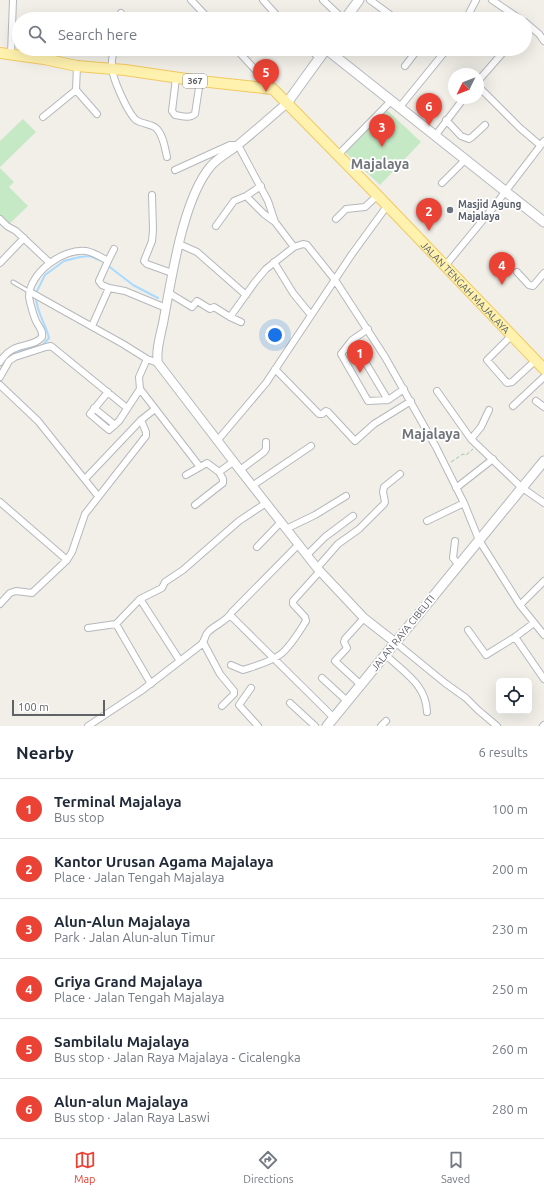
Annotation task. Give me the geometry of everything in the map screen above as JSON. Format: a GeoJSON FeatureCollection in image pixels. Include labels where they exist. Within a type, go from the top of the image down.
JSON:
{"type":"FeatureCollection","features":[{"type":"Feature","properties":{"kind":"main road"},"geometry":{"type":"LineString","coordinates":[[346,12],[359,0]]}},
{"type":"Feature","properties":{"kind":"main road","name":"367"},"geometry":{"type":"LineString","coordinates":[[0,53],[11,54]]}},
{"type":"Feature","properties":{"kind":"main road","name":"367"},"geometry":{"type":"LineString","coordinates":[[24,56],[78,66],[118,69],[274,90]]}},
{"type":"Feature","properties":{"kind":"main road"},"geometry":{"type":"LineString","coordinates":[[335,56],[544,222]]}},
{"type":"Feature","properties":{"kind":"main road"},"geometry":{"type":"LineString","coordinates":[[286,102],[319,58]]}},
{"type":"Feature","properties":{"kind":"main road","name":"JALAN TENGAH MAJALAYA"},"geometry":{"type":"LineString","coordinates":[[274,90],[378,195],[544,370]]}},
{"type":"Feature","properties":{"kind":"main road","name":"JALAN RAYA CIBEUTI"},"geometry":{"type":"LineString","coordinates":[[327,726],[396,643],[521,487],[544,461]]}},
{"type":"Feature","properties":{"kind":"street"},"geometry":{"type":"LineString","coordinates":[[13,0],[13,12]]}},
{"type":"Feature","properties":{"kind":"street"},"geometry":{"type":"LineString","coordinates":[[192,0],[203,12]]}},
{"type":"Feature","properties":{"kind":"street"},"geometry":{"type":"LineString","coordinates":[[263,0],[274,12]]}},
{"type":"Feature","properties":{"kind":"street"},"geometry":{"type":"LineString","coordinates":[[323,0],[336,12]]}},
{"type":"Feature","properties":{"kind":"street"},"geometry":{"type":"LineString","coordinates":[[370,0],[386,12]]}},
{"type":"Feature","properties":{"kind":"street"},"geometry":{"type":"LineString","coordinates":[[470,12],[476,0]]}},
{"type":"Feature","properties":{"kind":"street"},"geometry":{"type":"LineString","coordinates":[[492,0],[510,12]]}},
{"type":"Feature","properties":{"kind":"street"},"geometry":{"type":"LineString","coordinates":[[11,54],[12,27]]}},
{"type":"Feature","properties":{"kind":"street"},"geometry":{"type":"LineString","coordinates":[[532,28],[544,41]]}},
{"type":"Feature","properties":{"kind":"street"},"geometry":{"type":"LineString","coordinates":[[115,56],[118,69],[117,86],[134,117],[140,122],[156,128],[160,134],[167,157]]}},
{"type":"Feature","properties":{"kind":"street"},"geometry":{"type":"LineString","coordinates":[[242,56],[274,90]]}},
{"type":"Feature","properties":{"kind":"street"},"geometry":{"type":"LineString","coordinates":[[405,66],[413,56]]}},
{"type":"Feature","properties":{"kind":"street"},"geometry":{"type":"LineString","coordinates":[[399,108],[441,56]]}},
{"type":"Feature","properties":{"kind":"street"},"geometry":{"type":"LineString","coordinates":[[484,74],[500,56]]}},
{"type":"Feature","properties":{"kind":"street"},"geometry":{"type":"LineString","coordinates":[[43,117],[76,90],[78,66]]}},
{"type":"Feature","properties":{"kind":"street"},"geometry":{"type":"LineString","coordinates":[[176,78],[172,113],[175,115],[188,117],[193,116],[196,112],[200,81]]}},
{"type":"Feature","properties":{"kind":"street"},"geometry":{"type":"LineString","coordinates":[[76,90],[97,114]]}},
{"type":"Feature","properties":{"kind":"street"},"geometry":{"type":"LineString","coordinates":[[445,266],[492,210],[542,143],[520,128],[484,92]]}},
{"type":"Feature","properties":{"kind":"street"},"geometry":{"type":"LineString","coordinates":[[338,155],[391,101]]}},
{"type":"Feature","properties":{"kind":"street"},"geometry":{"type":"LineString","coordinates":[[286,102],[238,145],[210,166],[204,175],[187,214],[179,244],[157,356],[158,363],[298,545],[364,618],[466,698],[497,726]]}},
{"type":"Feature","properties":{"kind":"street"},"geometry":{"type":"LineString","coordinates":[[435,136],[459,104]]}},
{"type":"Feature","properties":{"kind":"street"},"geometry":{"type":"LineString","coordinates":[[446,120],[461,136],[469,139],[485,125]]}},
{"type":"Feature","properties":{"kind":"street"},"geometry":{"type":"LineString","coordinates":[[175,170],[230,145],[238,145]]}},
{"type":"Feature","properties":{"kind":"street"},"geometry":{"type":"LineString","coordinates":[[238,145],[261,186],[275,222]]}},
{"type":"Feature","properties":{"kind":"street"},"geometry":{"type":"LineString","coordinates":[[442,183],[465,160]]}},
{"type":"Feature","properties":{"kind":"street"},"geometry":{"type":"LineString","coordinates":[[216,226],[234,201],[246,196],[261,186]]}},
{"type":"Feature","properties":{"kind":"street"},"geometry":{"type":"LineString","coordinates":[[152,195],[152,241],[144,261],[147,264],[172,274]]}},
{"type":"Feature","properties":{"kind":"street"},"geometry":{"type":"LineString","coordinates":[[336,219],[346,209],[365,207],[378,195]]}},
{"type":"Feature","properties":{"kind":"street"},"geometry":{"type":"LineString","coordinates":[[246,196],[264,214],[275,222],[294,247]]}},
{"type":"Feature","properties":{"kind":"street"},"geometry":{"type":"LineString","coordinates":[[217,441],[275,370],[356,248],[387,206]]}},
{"type":"Feature","properties":{"kind":"street"},"geometry":{"type":"LineString","coordinates":[[0,219],[24,238],[50,263]]}},
{"type":"Feature","properties":{"kind":"street"},"geometry":{"type":"LineString","coordinates":[[0,263],[24,238]]}},
{"type":"Feature","properties":{"kind":"street"},"geometry":{"type":"LineString","coordinates":[[179,244],[197,252],[246,295]]}},
{"type":"Feature","properties":{"kind":"street"},"geometry":{"type":"LineString","coordinates":[[230,317],[266,269],[294,247],[303,244],[307,245],[335,280],[368,329],[411,402],[445,465],[464,503],[479,540],[520,605],[544,635]]}},
{"type":"Feature","properties":{"kind":"street"},"geometry":{"type":"LineString","coordinates":[[114,249],[106,264],[100,279],[100,283],[109,288],[125,291],[166,308]]}},
{"type":"Feature","properties":{"kind":"street"},"geometry":{"type":"LineString","coordinates":[[0,362],[4,356],[13,349],[37,342],[42,337],[42,332],[36,322],[29,299],[34,294],[34,280],[50,263],[71,252],[79,250],[87,251],[106,264]]}},
{"type":"Feature","properties":{"kind":"street"},"geometry":{"type":"LineString","coordinates":[[274,262],[293,293],[311,315]]}},
{"type":"Feature","properties":{"kind":"street"},"geometry":{"type":"LineString","coordinates":[[517,272],[531,286],[535,284],[544,273]]}},
{"type":"Feature","properties":{"kind":"street"},"geometry":{"type":"LineString","coordinates":[[92,326],[109,288]]}},
{"type":"Feature","properties":{"kind":"street"},"geometry":{"type":"LineString","coordinates":[[169,293],[192,307],[196,301],[210,309],[215,307],[241,322]]}},
{"type":"Feature","properties":{"kind":"street"},"geometry":{"type":"LineString","coordinates":[[34,294],[124,344],[147,359],[158,363]]}},
{"type":"Feature","properties":{"kind":"street"},"geometry":{"type":"LineString","coordinates":[[368,329],[352,340],[341,355],[368,401],[388,400],[404,390]]}},
{"type":"Feature","properties":{"kind":"street"},"geometry":{"type":"LineString","coordinates":[[512,335],[487,360],[507,382],[512,382],[536,360]]}},
{"type":"Feature","properties":{"kind":"street"},"geometry":{"type":"LineString","coordinates":[[352,340],[388,400]]}},
{"type":"Feature","properties":{"kind":"street"},"geometry":{"type":"LineString","coordinates":[[0,377],[8,361],[46,346],[51,346],[127,408]]}},
{"type":"Feature","properties":{"kind":"street"},"geometry":{"type":"LineString","coordinates":[[147,359],[139,377],[140,389],[200,467]]}},
{"type":"Feature","properties":{"kind":"street"},"geometry":{"type":"LineString","coordinates":[[275,370],[319,414],[328,411],[355,441],[374,424],[411,402]]}},
{"type":"Feature","properties":{"kind":"street"},"geometry":{"type":"LineString","coordinates":[[513,406],[544,377]]}},
{"type":"Feature","properties":{"kind":"street"},"geometry":{"type":"LineString","coordinates":[[0,385],[38,421],[98,496]]}},
{"type":"Feature","properties":{"kind":"street"},"geometry":{"type":"LineString","coordinates":[[108,392],[94,408],[115,425],[140,389]]}},
{"type":"Feature","properties":{"kind":"street"},"geometry":{"type":"LineString","coordinates":[[437,391],[471,439],[521,487],[544,504]]}},
{"type":"Feature","properties":{"kind":"street"},"geometry":{"type":"LineString","coordinates":[[536,401],[544,407]]}},
{"type":"Feature","properties":{"kind":"street"},"geometry":{"type":"LineString","coordinates":[[85,479],[142,420],[155,409]]}},
{"type":"Feature","properties":{"kind":"street"},"geometry":{"type":"LineString","coordinates":[[471,439],[481,427],[489,410]]}},
{"type":"Feature","properties":{"kind":"street"},"geometry":{"type":"LineString","coordinates":[[0,604],[12,592],[32,593],[67,560],[72,552],[85,514],[146,436],[142,420]]}},
{"type":"Feature","properties":{"kind":"street"},"geometry":{"type":"LineString","coordinates":[[240,470],[266,450],[266,442]]}},
{"type":"Feature","properties":{"kind":"street"},"geometry":{"type":"LineString","coordinates":[[252,486],[311,446]]}},
{"type":"Feature","properties":{"kind":"street"},"geometry":{"type":"LineString","coordinates":[[456,488],[493,459]]}},
{"type":"Feature","properties":{"kind":"street"},"geometry":{"type":"LineString","coordinates":[[219,472],[233,462]]}},
{"type":"Feature","properties":{"kind":"street"},"geometry":{"type":"LineString","coordinates":[[186,475],[208,463],[219,472],[223,479],[223,483],[195,505]]}},
{"type":"Feature","properties":{"kind":"street"},"geometry":{"type":"LineString","coordinates":[[231,665],[243,670],[275,658],[292,642],[306,621],[305,617],[293,604],[294,600],[338,544],[359,529],[384,504],[384,487],[400,474]]}},
{"type":"Feature","properties":{"kind":"street"},"geometry":{"type":"LineString","coordinates":[[257,547],[283,525],[314,515],[346,496]]}},
{"type":"Feature","properties":{"kind":"street"},"geometry":{"type":"LineString","coordinates":[[0,502],[67,560]]}},
{"type":"Feature","properties":{"kind":"street"},"geometry":{"type":"LineString","coordinates":[[88,628],[116,624],[140,599],[162,588],[164,582],[183,570],[239,522],[266,503]]}},
{"type":"Feature","properties":{"kind":"street"},"geometry":{"type":"LineString","coordinates":[[427,521],[464,503]]}},
{"type":"Feature","properties":{"kind":"street"},"geometry":{"type":"LineString","coordinates":[[307,555],[330,532],[353,516]]}},
{"type":"Feature","properties":{"kind":"street"},"geometry":{"type":"LineString","coordinates":[[455,541],[453,558],[459,565]]}},
{"type":"Feature","properties":{"kind":"street"},"geometry":{"type":"LineString","coordinates":[[88,726],[151,684],[203,642],[208,632],[227,619],[298,545]]}},
{"type":"Feature","properties":{"kind":"street"},"geometry":{"type":"LineString","coordinates":[[520,605],[544,581]]}},
{"type":"Feature","properties":{"kind":"street"},"geometry":{"type":"LineString","coordinates":[[140,599],[180,661]]}},
{"type":"Feature","properties":{"kind":"street"},"geometry":{"type":"LineString","coordinates":[[230,615],[334,718]]}},
{"type":"Feature","properties":{"kind":"street"},"geometry":{"type":"LineString","coordinates":[[361,685],[335,661],[346,648],[344,642],[345,639],[364,618]]}},
{"type":"Feature","properties":{"kind":"street"},"geometry":{"type":"LineString","coordinates":[[468,630],[486,655],[534,623]]}},
{"type":"Feature","properties":{"kind":"street"},"geometry":{"type":"LineString","coordinates":[[116,624],[151,684]]}},
{"type":"Feature","properties":{"kind":"street"},"geometry":{"type":"LineString","coordinates":[[515,637],[544,679]]}},
{"type":"Feature","properties":{"kind":"street"},"geometry":{"type":"LineString","coordinates":[[203,642],[220,674],[234,691],[234,694],[222,706]]}},
{"type":"Feature","properties":{"kind":"street"},"geometry":{"type":"LineString","coordinates":[[386,655],[416,682],[426,701],[427,712]]}},
{"type":"Feature","properties":{"kind":"street"},"geometry":{"type":"LineString","coordinates":[[322,678],[347,702]]}},
{"type":"Feature","properties":{"kind":"street"},"geometry":{"type":"LineString","coordinates":[[251,688],[239,705],[258,726]]}},
{"type":"Feature","properties":{"kind":"street"},"geometry":{"type":"LineString","coordinates":[[290,703],[315,726]]}},
{"type":"Feature","properties":{"kind":"street"},"geometry":{"type":"LineString","coordinates":[[381,726],[386,720]]}},
{"type":"Feature","properties":{"kind":"lane"},"geometry":{"type":"LineString","coordinates":[[13,282],[34,294]]}},
{"type":"Feature","properties":{"kind":"path"},"geometry":{"type":"LineString","coordinates":[[445,465],[463,454],[466,455],[478,445]]}},
{"type":"Feature","properties":{"kind":"green space"},"geometry":{"type":"Polygon","coordinates":[[[385,108],[421,142],[380,185],[344,151],[385,108]]]}},
{"type":"Feature","properties":{"kind":"green space"},"geometry":{"type":"Polygon","coordinates":[[[23,119],[36,132],[0,167],[0,141],[23,119]]]}},
{"type":"Feature","properties":{"kind":"green space"},"geometry":{"type":"Polygon","coordinates":[[[0,168],[14,182],[9,187],[28,206],[7,226],[0,219],[0,168]]]}},
{"type":"Feature","properties":{"kind":"waterway"},"geometry":{"type":"LineString","coordinates":[[36,293],[45,275],[64,261],[90,256],[102,261],[133,285],[158,298]]}},
{"type":"Feature","properties":{"kind":"waterway"},"geometry":{"type":"LineString","coordinates":[[36,297],[39,313],[49,338],[43,345],[40,346]]}},
{"type":"Feature","properties":{"kind":"waterway"},"geometry":{"type":"LineString","coordinates":[[14,355],[20,351],[26,350]]}},
{"type":"Feature","properties":{"kind":"waterway"},"geometry":{"type":"LineString","coordinates":[[0,371],[6,362]]}},
{"type":"Feature","properties":{"kind":"place","name":"Sambilalu Majalaya"},"geometry":{"type":"Point","coordinates":[266,92]}},
{"type":"Feature","properties":{"kind":"place","name":"Alun-alun Majalaya"},"geometry":{"type":"Point","coordinates":[429,126]}},
{"type":"Feature","properties":{"kind":"place","name":"Alun-Alun Majalaya"},"geometry":{"type":"Point","coordinates":[382,147]}},
{"type":"Feature","properties":{"kind":"place","name":"Masjid Agung Majalaya"},"geometry":{"type":"Point","coordinates":[450,210]}},
{"type":"Feature","properties":{"kind":"place","name":"Kantor Urusan Agama Majalaya"},"geometry":{"type":"Point","coordinates":[429,231]}},
{"type":"Feature","properties":{"kind":"place","name":"Griya Grand Majalaya"},"geometry":{"type":"Point","coordinates":[502,285]}},
{"type":"Feature","properties":{"kind":"place","name":"Terminal Majalaya"},"geometry":{"type":"Point","coordinates":[360,373]}},
{"type":"Feature","properties":{"kind":"district","name":"Majalaya"},"geometry":{"type":"Point","coordinates":[380,164]}},
{"type":"Feature","properties":{"kind":"district","name":"Majalaya"},"geometry":{"type":"Point","coordinates":[431,434]}}]}
